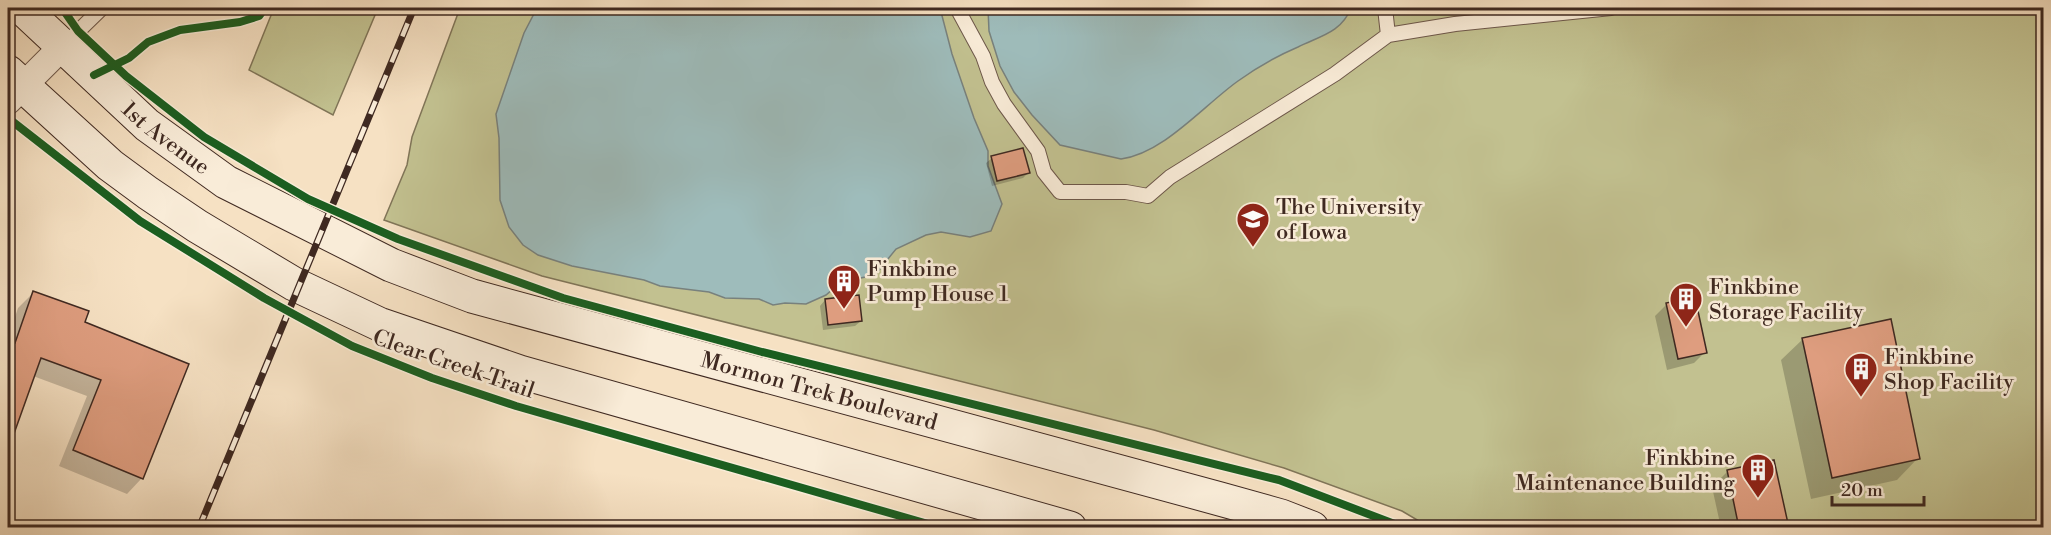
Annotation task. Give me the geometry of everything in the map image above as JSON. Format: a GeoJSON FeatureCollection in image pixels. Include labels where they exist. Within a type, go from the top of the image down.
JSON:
{"type":"FeatureCollection","features":[{"type":"Feature","properties":{"kind":"main road","name":"1st Avenue"},"geometry":{"type":"LineString","coordinates":[[22,8],[147,125],[226,182],[331,236]]}},
{"type":"Feature","properties":{"kind":"main road"},"geometry":{"type":"LineString","coordinates":[[13,87],[120,172],[197,226],[294,284],[379,324],[520,372],[1070,528]]}},
{"type":"Feature","properties":{"kind":"main road","name":"Mormon Trek Boulevard"},"geometry":{"type":"LineString","coordinates":[[331,236],[391,265],[472,296],[1220,499],[1281,516],[1312,528]]}},
{"type":"Feature","properties":{"kind":"street"},"geometry":{"type":"LineString","coordinates":[[13,87],[63,46]]}},
{"type":"Feature","properties":{"kind":"lane"},"geometry":{"type":"LineString","coordinates":[[63,46],[102,8]]}},
{"type":"Feature","properties":{"kind":"lane"},"geometry":{"type":"LineString","coordinates":[[957,8],[1004,104],[1038,151],[1044,172],[1060,192],[1126,192],[1148,196],[1170,177],[1335,74],[1388,35],[1455,24],[1611,8]]}},
{"type":"Feature","properties":{"kind":"lane"},"geometry":{"type":"LineString","coordinates":[[1385,8],[1388,35]]}},
{"type":"Feature","properties":{"kind":"shaded area"},"geometry":{"type":"Polygon","coordinates":[[[274,8],[378,8],[333,115],[249,70],[274,8]]]}},
{"type":"Feature","properties":{"kind":"shaded area","name":"The University of Iowa"},"geometry":{"type":"Polygon","coordinates":[[[460,8],[2043,8],[2043,527],[1429,527],[1402,511],[1284,468],[1154,430],[542,276],[384,220],[407,165],[412,137],[460,8]]]}},
{"type":"Feature","properties":{"kind":"water"},"geometry":{"type":"Polygon","coordinates":[[[537,8],[940,8],[952,54],[988,151],[988,166],[1002,204],[991,231],[970,237],[941,232],[926,235],[896,249],[875,275],[841,282],[826,295],[806,304],[773,305],[759,299],[725,298],[709,292],[660,286],[644,280],[572,266],[538,255],[523,245],[509,227],[500,200],[499,138],[496,114],[524,33],[537,8]]]}},
{"type":"Feature","properties":{"kind":"water"},"geometry":{"type":"Polygon","coordinates":[[[988,8],[1351,8],[1336,28],[1252,71],[1168,138],[1137,155],[1121,159],[1060,145],[1032,115],[1014,92],[1000,66],[989,31],[988,8]]]}},
{"type":"Feature","properties":{"kind":"building"},"geometry":{"type":"Polygon","coordinates":[[[1023,148],[1030,173],[997,181],[991,156],[1023,148]]]}},
{"type":"Feature","properties":{"kind":"building"},"geometry":{"type":"Polygon","coordinates":[[[33,291],[89,311],[85,322],[189,364],[143,479],[73,450],[101,380],[41,358],[11,442],[8,441],[8,340],[15,343],[33,291]]]}},
{"type":"Feature","properties":{"kind":"building","name":"Finkbine Pump House 1"},"geometry":{"type":"Polygon","coordinates":[[[859,295],[862,321],[828,325],[825,299],[859,295]]]}},
{"type":"Feature","properties":{"kind":"building","name":"Finkbine Storage Facility"},"geometry":{"type":"Polygon","coordinates":[[[1695,297],[1707,353],[1678,359],[1666,303],[1695,297]]]}},
{"type":"Feature","properties":{"kind":"building","name":"Finkbine Shop Facility"},"geometry":{"type":"Polygon","coordinates":[[[1891,319],[1920,459],[1832,478],[1802,338],[1891,319]]]}},
{"type":"Feature","properties":{"kind":"building","name":"Finkbine Maintenance Building"},"geometry":{"type":"Polygon","coordinates":[[[1774,460],[1789,528],[1739,528],[1727,470],[1774,460]]]}},
{"type":"Feature","properties":{"kind":"railway"},"geometry":{"type":"LineString","coordinates":[[199,528],[414,8]]}},
{"type":"Feature","properties":{"kind":"cycle path"},"geometry":{"type":"LineString","coordinates":[[62,8],[78,31],[126,76],[204,137],[308,199],[398,239],[563,298],[762,352],[1279,480],[1405,528]]}},
{"type":"Feature","properties":{"kind":"cycle path"},"geometry":{"type":"LineString","coordinates":[[94,75],[129,58],[148,42],[180,30],[240,22],[259,16],[265,8]]}},
{"type":"Feature","properties":{"kind":"cycle path","name":"Clear Creek Trail"},"geometry":{"type":"LineString","coordinates":[[8,118],[140,221],[264,298],[352,346],[432,378],[516,406],[942,528]]}},
{"type":"Feature","properties":{"kind":"place","name":"The University of Iowa"},"geometry":{"type":"Point","coordinates":[1253,248]}},
{"type":"Feature","properties":{"kind":"place","name":"Finkbine Pump House 1"},"geometry":{"type":"Point","coordinates":[844,310]}},
{"type":"Feature","properties":{"kind":"place","name":"Finkbine Storage Facility"},"geometry":{"type":"Point","coordinates":[1686,328]}},
{"type":"Feature","properties":{"kind":"place","name":"Finkbine Shop Facility"},"geometry":{"type":"Point","coordinates":[1861,398]}},
{"type":"Feature","properties":{"kind":"place","name":"Finkbine Maintenance Building"},"geometry":{"type":"Point","coordinates":[1758,499]}}]}
